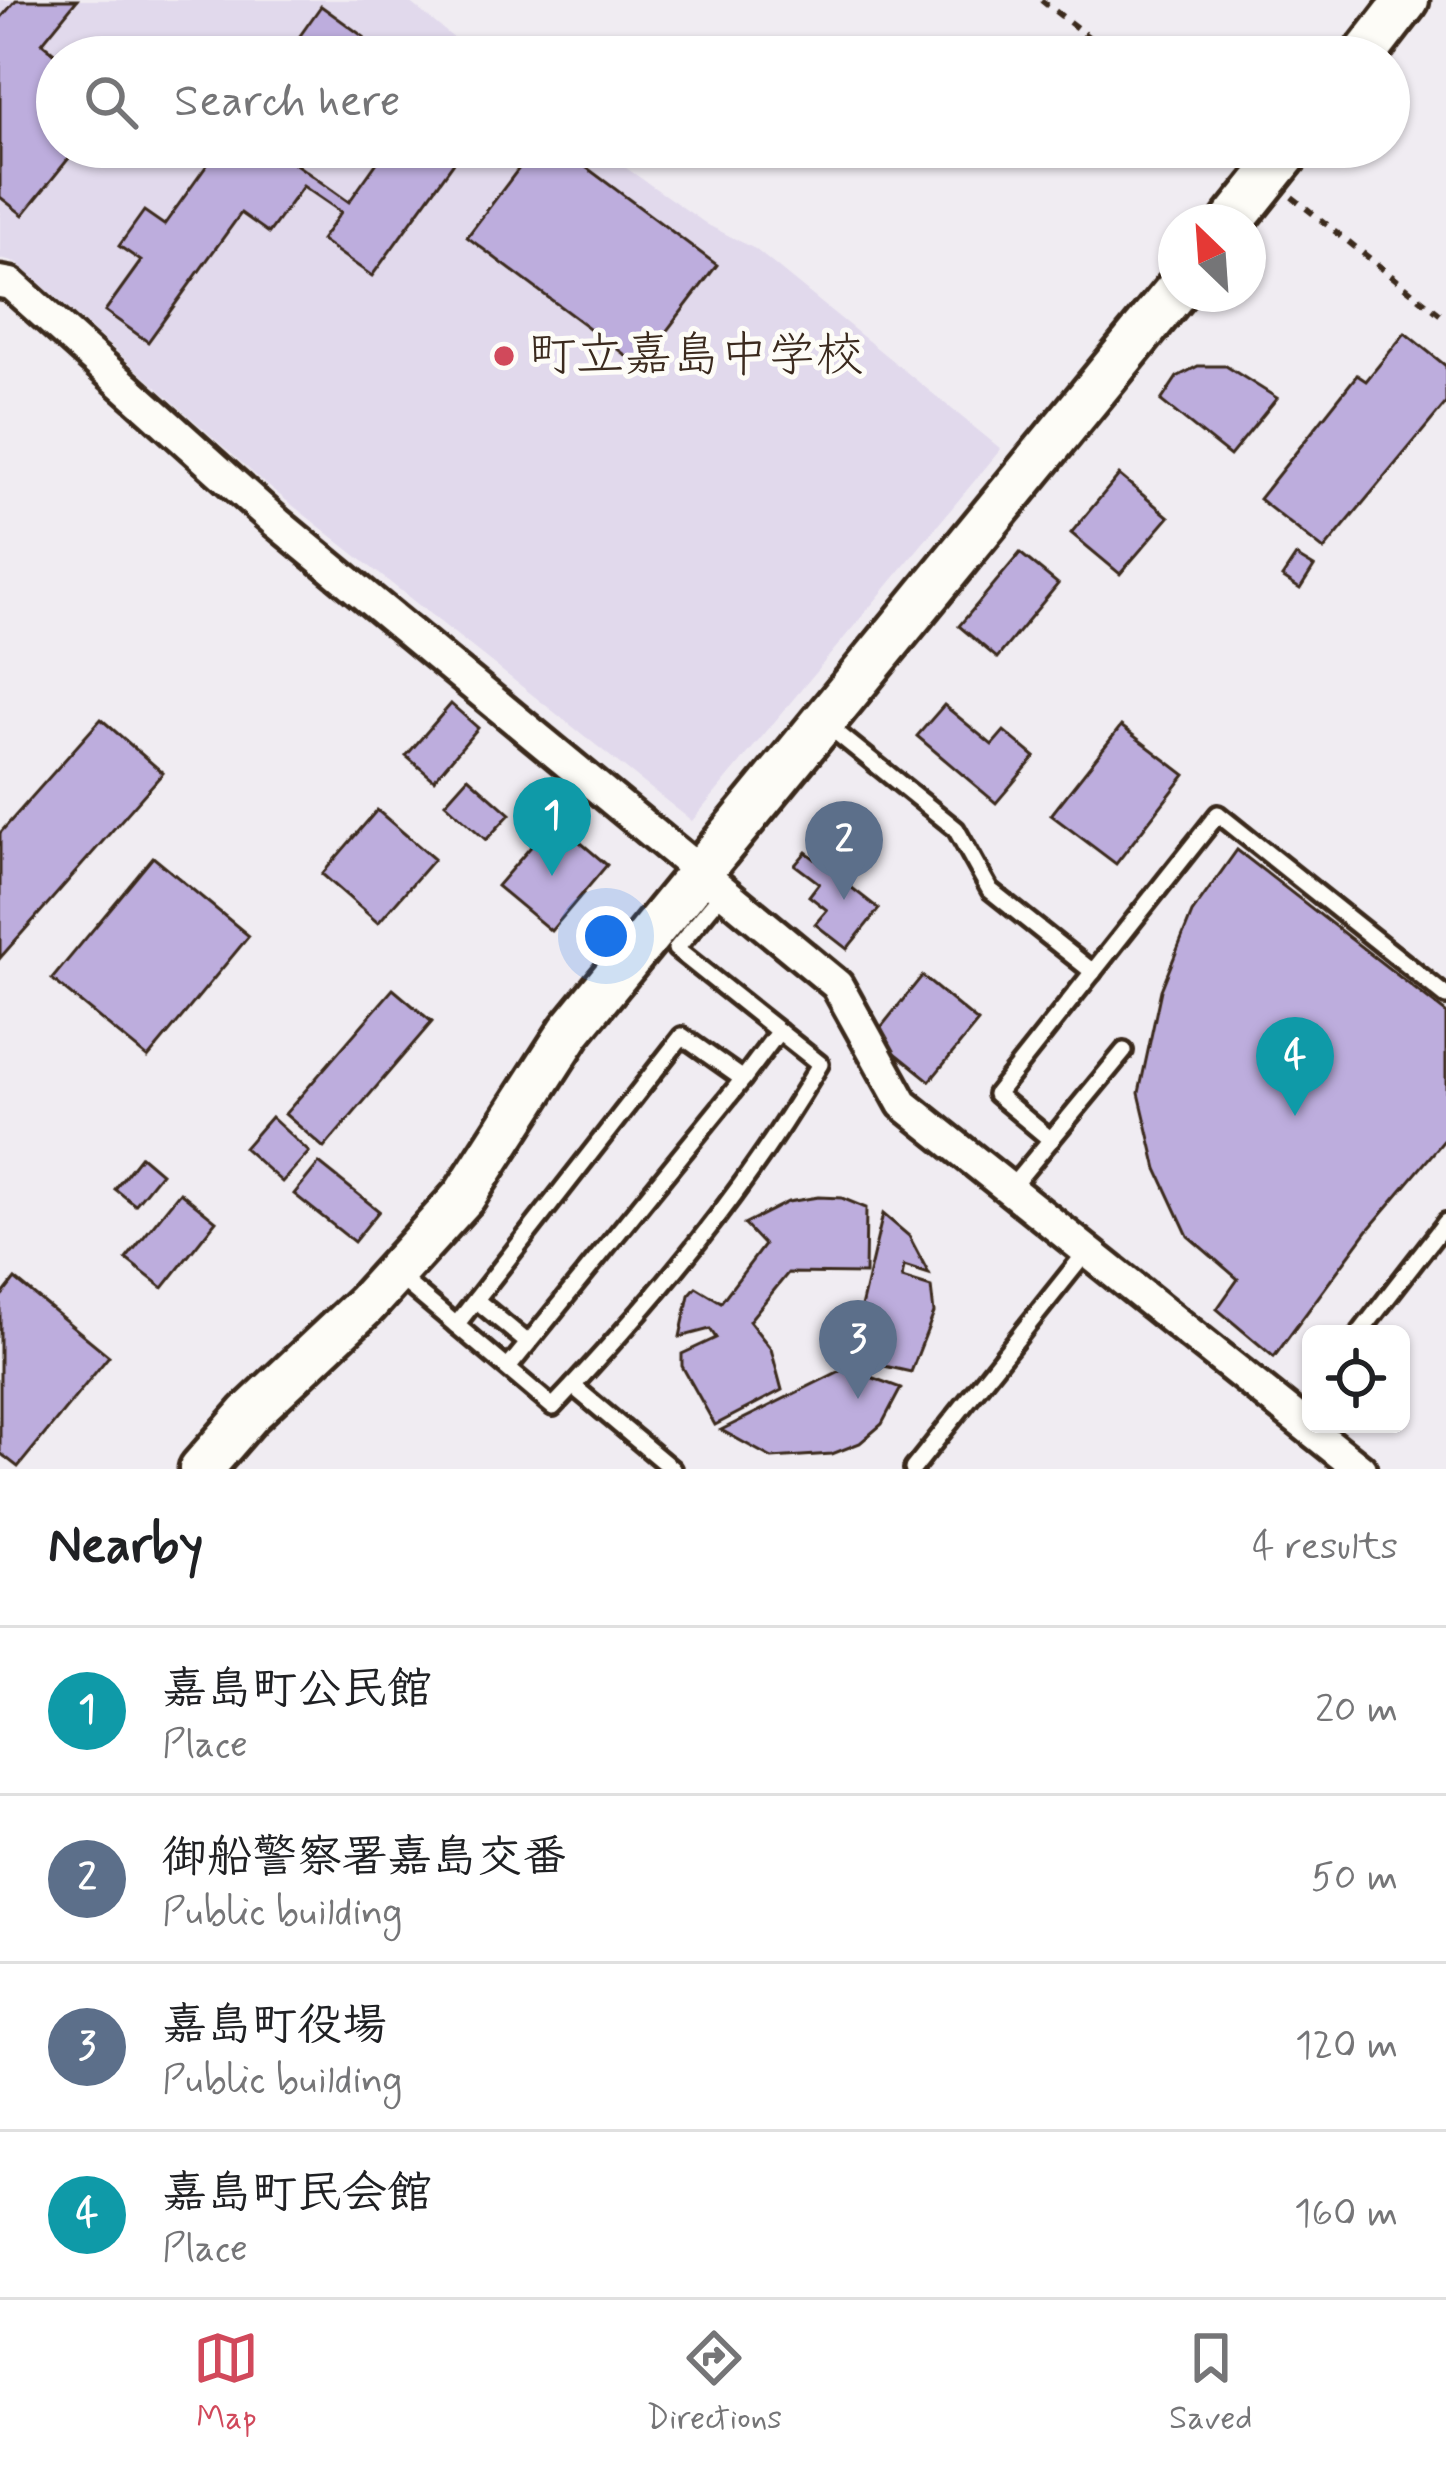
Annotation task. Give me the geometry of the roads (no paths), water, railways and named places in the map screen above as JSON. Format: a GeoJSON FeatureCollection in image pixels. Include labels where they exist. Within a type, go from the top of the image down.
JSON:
{"type":"FeatureCollection","features":[{"type":"Feature","properties":{"kind":"street"},"geometry":{"type":"LineString","coordinates":[[1379,36],[1407,0]]}},
{"type":"Feature","properties":{"kind":"street"},"geometry":{"type":"LineString","coordinates":[[1247,204],[1276,168]]}},
{"type":"Feature","properties":{"kind":"street"},"geometry":{"type":"LineString","coordinates":[[0,282],[11,284],[277,523],[837,985],[903,1104],[1360,1469]]}},
{"type":"Feature","properties":{"kind":"street"},"geometry":{"type":"LineString","coordinates":[[201,1469],[249,1414],[395,1273],[464,1196],[571,1031],[714,881],[825,723],[1159,312]]}},
{"type":"Feature","properties":{"kind":"lane"},"geometry":{"type":"LineString","coordinates":[[825,723],[956,829],[990,890],[1093,972]]}},
{"type":"Feature","properties":{"kind":"lane"},"geometry":{"type":"LineString","coordinates":[[1052,1140],[996,1094],[1218,814],[1446,995]]}},
{"type":"Feature","properties":{"kind":"lane"},"geometry":{"type":"LineString","coordinates":[[395,1273],[553,1407],[698,1246],[762,1162],[820,1064],[676,949],[714,881]]}},
{"type":"Feature","properties":{"kind":"lane"},"geometry":{"type":"LineString","coordinates":[[508,1368],[779,1031]]}},
{"type":"Feature","properties":{"kind":"lane"},"geometry":{"type":"LineString","coordinates":[[456,1325],[682,1036],[743,1079]]}},
{"type":"Feature","properties":{"kind":"lane"},"geometry":{"type":"LineString","coordinates":[[1010,1190],[1124,1051]]}},
{"type":"Feature","properties":{"kind":"lane"},"geometry":{"type":"LineString","coordinates":[[1365,1325],[1446,1222]]}},
{"type":"Feature","properties":{"kind":"lane"},"geometry":{"type":"LineString","coordinates":[[913,1469],[1088,1251]]}},
{"type":"Feature","properties":{"kind":"lane"},"geometry":{"type":"LineString","coordinates":[[476,1300],[528,1343]]}},
{"type":"Feature","properties":{"kind":"lane"},"geometry":{"type":"LineString","coordinates":[[572,1386],[672,1469]]}},
{"type":"Feature","properties":{"kind":"place","name":"町立嘉島中学校"},"geometry":{"type":"Point","coordinates":[504,356]}},
{"type":"Feature","properties":{"kind":"place","name":"嘉島町公民館"},"geometry":{"type":"Point","coordinates":[552,876]}},
{"type":"Feature","properties":{"kind":"place","name":"御船警察署嘉島交番"},"geometry":{"type":"Point","coordinates":[844,900]}},
{"type":"Feature","properties":{"kind":"place","name":"嘉島町民会館"},"geometry":{"type":"Point","coordinates":[1295,1116]}},
{"type":"Feature","properties":{"kind":"place","name":"嘉島町役場"},"geometry":{"type":"Point","coordinates":[858,1399]}}]}
